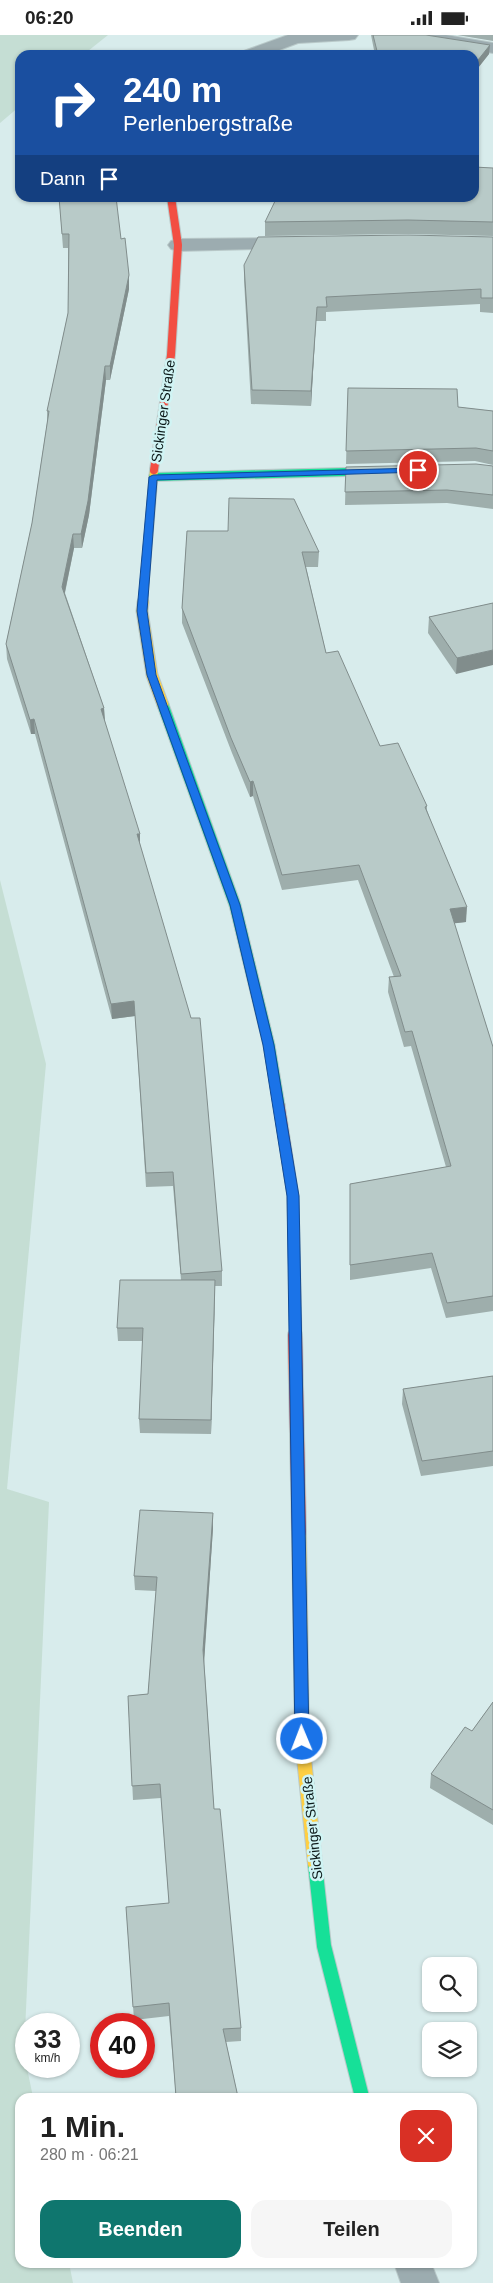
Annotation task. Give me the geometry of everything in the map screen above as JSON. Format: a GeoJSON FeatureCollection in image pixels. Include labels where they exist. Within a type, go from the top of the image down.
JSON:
{"type":"FeatureCollection","features":[{"type":"Feature","properties":{"kind":"street"},"geometry":{"type":"LineString","coordinates":[[264,50],[296,38],[349,35]]}},
{"type":"Feature","properties":{"kind":"street"},"geometry":{"type":"LineString","coordinates":[[414,35],[493,48]]}},
{"type":"Feature","properties":{"kind":"street","name":"Sickinger Straße"},"geometry":{"type":"LineString","coordinates":[[172,202],[178,245],[172,355],[153,477],[142,611],[152,675],[235,905],[269,1045],[293,1196],[302,1739],[324,1946],[361,2093]]}},
{"type":"Feature","properties":{"kind":"street"},"geometry":{"type":"LineString","coordinates":[[178,245],[307,243]]}},
{"type":"Feature","properties":{"kind":"street"},"geometry":{"type":"LineString","coordinates":[[153,477],[397,471]]}},
{"type":"Feature","properties":{"kind":"street"},"geometry":{"type":"LineString","coordinates":[[415,2268],[420,2283]]}},
{"type":"Feature","properties":{"kind":"green space"},"geometry":{"type":"Polygon","coordinates":[[[0,35],[108,35],[89,50],[15,50],[15,110],[0,123],[0,35]]]}},
{"type":"Feature","properties":{"kind":"green space"},"geometry":{"type":"Polygon","coordinates":[[[0,880],[46,1064],[7,1489],[49,1502],[26,2013],[15,2013],[15,2078],[29,2078],[32,2093],[15,2093],[15,2268],[70,2268],[73,2283],[0,2283],[0,880]]]}},
{"type":"Feature","properties":{"kind":"building"},"geometry":{"type":"Polygon","coordinates":[[[373,35],[426,35],[490,45],[479,59],[479,50],[377,50],[373,35]]]}},
{"type":"Feature","properties":{"kind":"building"},"geometry":{"type":"Polygon","coordinates":[[[479,167],[493,168],[493,222],[408,220],[265,222],[275,202],[479,202],[479,167]]]}},
{"type":"Feature","properties":{"kind":"building"},"geometry":{"type":"Polygon","coordinates":[[[59,202],[117,202],[121,239],[125,238],[129,275],[110,366],[105,366],[88,501],[81,534],[73,534],[62,587],[104,708],[101,709],[140,834],[137,834],[191,1018],[200,1018],[222,1271],[181,1274],[173,1172],[146,1173],[134,1001],[111,1004],[34,719],[30,720],[6,644],[32,523],[49,411],[47,411],[68,313],[69,234],[62,234],[59,202]]]}},
{"type":"Feature","properties":{"kind":"building"},"geometry":{"type":"Polygon","coordinates":[[[408,235],[493,237],[493,298],[481,298],[481,289],[326,297],[327,307],[317,307],[311,391],[252,390],[244,265],[258,237],[408,235]]]}},
{"type":"Feature","properties":{"kind":"building"},"geometry":{"type":"Polygon","coordinates":[[[348,388],[457,389],[458,407],[493,411],[493,451],[476,448],[346,451],[348,388]]]}},
{"type":"Feature","properties":{"kind":"building"},"geometry":{"type":"Polygon","coordinates":[[[476,464],[493,466],[493,495],[447,490],[345,492],[346,467],[476,464]]]}},
{"type":"Feature","properties":{"kind":"building"},"geometry":{"type":"Polygon","coordinates":[[[229,498],[294,499],[319,552],[302,552],[326,653],[338,651],[380,746],[398,743],[427,806],[425,807],[467,907],[450,909],[493,1047],[493,1296],[447,1303],[432,1253],[350,1265],[350,1184],[451,1166],[412,1031],[405,1032],[389,977],[401,976],[359,865],[282,875],[253,781],[250,782],[231,738],[182,608],[187,531],[228,531],[229,498]]]}},
{"type":"Feature","properties":{"kind":"building"},"geometry":{"type":"Polygon","coordinates":[[[493,603],[493,650],[457,658],[429,617],[493,603]]]}},
{"type":"Feature","properties":{"kind":"building"},"geometry":{"type":"Polygon","coordinates":[[[120,1280],[215,1280],[211,1420],[139,1419],[143,1328],[117,1328],[120,1280]]]}},
{"type":"Feature","properties":{"kind":"building"},"geometry":{"type":"Polygon","coordinates":[[[493,1376],[493,1451],[422,1461],[403,1389],[493,1376]]]}},
{"type":"Feature","properties":{"kind":"building"},"geometry":{"type":"Polygon","coordinates":[[[140,1510],[213,1513],[203,1650],[214,1809],[220,1809],[241,2028],[223,2029],[237,2093],[176,2093],[169,2003],[133,2007],[126,1907],[169,1903],[160,1784],[132,1786],[128,1696],[148,1694],[157,1577],[134,1576],[140,1510]]]}},
{"type":"Feature","properties":{"kind":"building"},"geometry":{"type":"Polygon","coordinates":[[[493,1702],[493,1810],[431,1774],[465,1727],[472,1731],[493,1702]]]}},
{"type":"Feature","properties":{"kind":"traffic: fast"},"geometry":{"type":"LineString","coordinates":[[153,477],[384,471]]}},
{"type":"Feature","properties":{"kind":"traffic: fast"},"geometry":{"type":"LineString","coordinates":[[163,705],[235,905],[269,1045],[279,1105]]}},
{"type":"Feature","properties":{"kind":"traffic: fast"},"geometry":{"type":"LineString","coordinates":[[315,1864],[324,1946],[361,2093]]}},
{"type":"Feature","properties":{"kind":"traffic: slow"},"geometry":{"type":"LineString","coordinates":[[154,470],[142,611],[152,675],[163,705]]}},
{"type":"Feature","properties":{"kind":"traffic: slow"},"geometry":{"type":"LineString","coordinates":[[299,1532],[302,1739],[315,1864]]}},
{"type":"Feature","properties":{"kind":"traffic: jam"},"geometry":{"type":"LineString","coordinates":[[154,470],[171,355],[178,245],[172,202]]}},
{"type":"Feature","properties":{"kind":"traffic: jam"},"geometry":{"type":"LineString","coordinates":[[279,1105],[293,1196],[299,1532]]}},
{"type":"Feature","properties":{"kind":"route"},"geometry":{"type":"LineString","coordinates":[[302,1739],[293,1196],[269,1045],[235,905],[152,675],[142,611],[153,477],[418,470]]}}]}
